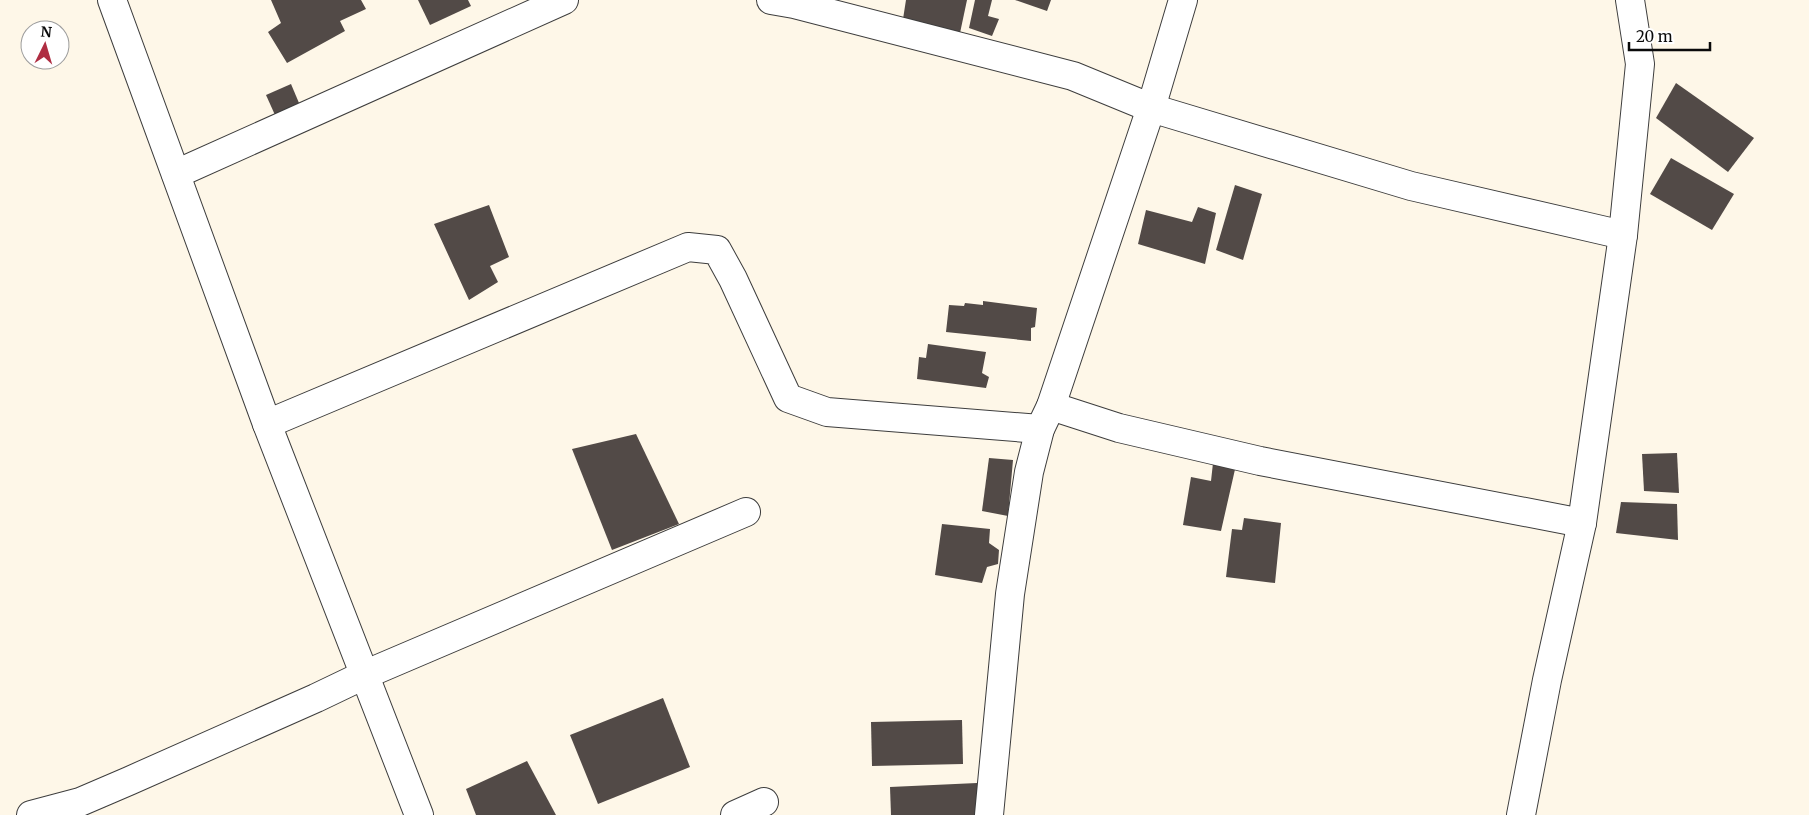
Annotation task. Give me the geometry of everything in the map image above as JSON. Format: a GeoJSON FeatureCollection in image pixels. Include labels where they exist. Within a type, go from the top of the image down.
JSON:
{"type":"FeatureCollection","features":[{"type":"Feature","properties":{"kind":"street"},"geometry":{"type":"LineString","coordinates":[[112,0],[267,424],[418,815]]}},
{"type":"Feature","properties":{"kind":"street"},"geometry":{"type":"LineString","coordinates":[[176,174],[564,0]]}},
{"type":"Feature","properties":{"kind":"street"},"geometry":{"type":"LineString","coordinates":[[771,0],[794,4],[1073,76],[1151,108],[1411,186],[1623,235]]}},
{"type":"Feature","properties":{"kind":"street"},"geometry":{"type":"LineString","coordinates":[[989,815],[1010,594],[1030,472],[1045,418],[1151,108],[1183,0]]}},
{"type":"Feature","properties":{"kind":"street"},"geometry":{"type":"LineString","coordinates":[[1521,815],[1547,680],[1582,523],[1623,235],[1640,64],[1630,0]]}},
{"type":"Feature","properties":{"kind":"street"},"geometry":{"type":"LineString","coordinates":[[267,424],[688,247],[717,250],[733,279],[788,398],[827,412],[1045,418],[1119,428],[1260,460],[1582,523]]}},
{"type":"Feature","properties":{"kind":"street"},"geometry":{"type":"LineString","coordinates":[[31,815],[80,802],[121,785],[364,675],[746,512]]}},
{"type":"Feature","properties":{"kind":"street"},"geometry":{"type":"LineString","coordinates":[[735,815],[764,802]]}},
{"type":"Feature","properties":{"kind":"building"},"geometry":{"type":"Polygon","coordinates":[[[271,0],[361,0],[366,9],[340,21],[345,31],[287,63],[268,32],[281,23],[271,0]]]}},
{"type":"Feature","properties":{"kind":"building"},"geometry":{"type":"Polygon","coordinates":[[[418,0],[468,0],[471,6],[430,25],[418,0]]]}},
{"type":"Feature","properties":{"kind":"building"},"geometry":{"type":"Polygon","coordinates":[[[906,0],[967,0],[960,33],[903,19],[906,0]]]}},
{"type":"Feature","properties":{"kind":"building"},"geometry":{"type":"Polygon","coordinates":[[[975,0],[992,0],[988,16],[999,19],[992,36],[969,28],[975,0]]]}},
{"type":"Feature","properties":{"kind":"building"},"geometry":{"type":"Polygon","coordinates":[[[1015,0],[1051,0],[1047,11],[1015,0]]]}},
{"type":"Feature","properties":{"kind":"building"},"geometry":{"type":"Polygon","coordinates":[[[1676,83],[1754,138],[1728,172],[1656,118],[1676,83]]]}},
{"type":"Feature","properties":{"kind":"building"},"geometry":{"type":"Polygon","coordinates":[[[291,84],[299,103],[275,115],[266,95],[291,84]]]}},
{"type":"Feature","properties":{"kind":"building"},"geometry":{"type":"Polygon","coordinates":[[[1671,158],[1734,194],[1712,230],[1650,194],[1671,158]]]}},
{"type":"Feature","properties":{"kind":"building"},"geometry":{"type":"Polygon","coordinates":[[[1235,185],[1262,194],[1243,260],[1216,250],[1235,185]]]}},
{"type":"Feature","properties":{"kind":"building"},"geometry":{"type":"Polygon","coordinates":[[[489,205],[509,257],[490,266],[498,282],[469,300],[434,224],[489,205]]]}},
{"type":"Feature","properties":{"kind":"building"},"geometry":{"type":"Polygon","coordinates":[[[1198,207],[1216,213],[1205,264],[1138,244],[1146,210],[1192,222],[1198,207]]]}},
{"type":"Feature","properties":{"kind":"building"},"geometry":{"type":"Polygon","coordinates":[[[983,301],[1037,308],[1035,327],[1031,328],[1031,341],[946,332],[949,305],[964,306],[965,303],[983,305],[983,301]]]}},
{"type":"Feature","properties":{"kind":"building"},"geometry":{"type":"Polygon","coordinates":[[[928,344],[986,352],[982,373],[989,377],[986,388],[917,379],[919,357],[926,358],[928,344]]]}},
{"type":"Feature","properties":{"kind":"building"},"geometry":{"type":"Polygon","coordinates":[[[636,434],[679,524],[612,550],[572,449],[636,434]]]}},
{"type":"Feature","properties":{"kind":"building"},"geometry":{"type":"Polygon","coordinates":[[[1677,453],[1679,493],[1644,491],[1642,454],[1677,453]]]}},
{"type":"Feature","properties":{"kind":"building"},"geometry":{"type":"Polygon","coordinates":[[[989,458],[1013,460],[1008,516],[982,511],[989,458]]]}},
{"type":"Feature","properties":{"kind":"building"},"geometry":{"type":"Polygon","coordinates":[[[1213,463],[1236,465],[1221,531],[1183,525],[1191,477],[1211,481],[1213,463]]]}},
{"type":"Feature","properties":{"kind":"building"},"geometry":{"type":"Polygon","coordinates":[[[1621,502],[1677,504],[1678,540],[1616,533],[1621,502]]]}},
{"type":"Feature","properties":{"kind":"building"},"geometry":{"type":"Polygon","coordinates":[[[1244,518],[1281,523],[1275,583],[1226,577],[1232,529],[1242,530],[1244,518]]]}},
{"type":"Feature","properties":{"kind":"building"},"geometry":{"type":"Polygon","coordinates":[[[942,524],[990,529],[989,543],[999,550],[998,564],[987,567],[982,583],[935,575],[942,524]]]}},
{"type":"Feature","properties":{"kind":"building"},"geometry":{"type":"Polygon","coordinates":[[[663,698],[690,767],[598,804],[570,735],[663,698]]]}},
{"type":"Feature","properties":{"kind":"building"},"geometry":{"type":"Polygon","coordinates":[[[962,720],[963,764],[872,766],[871,722],[962,720]]]}},
{"type":"Feature","properties":{"kind":"building"},"geometry":{"type":"Polygon","coordinates":[[[527,761],[556,815],[476,815],[466,789],[527,761]]]}},
{"type":"Feature","properties":{"kind":"building"},"geometry":{"type":"Polygon","coordinates":[[[977,783],[979,815],[891,815],[890,787],[977,783]]]}}]}
